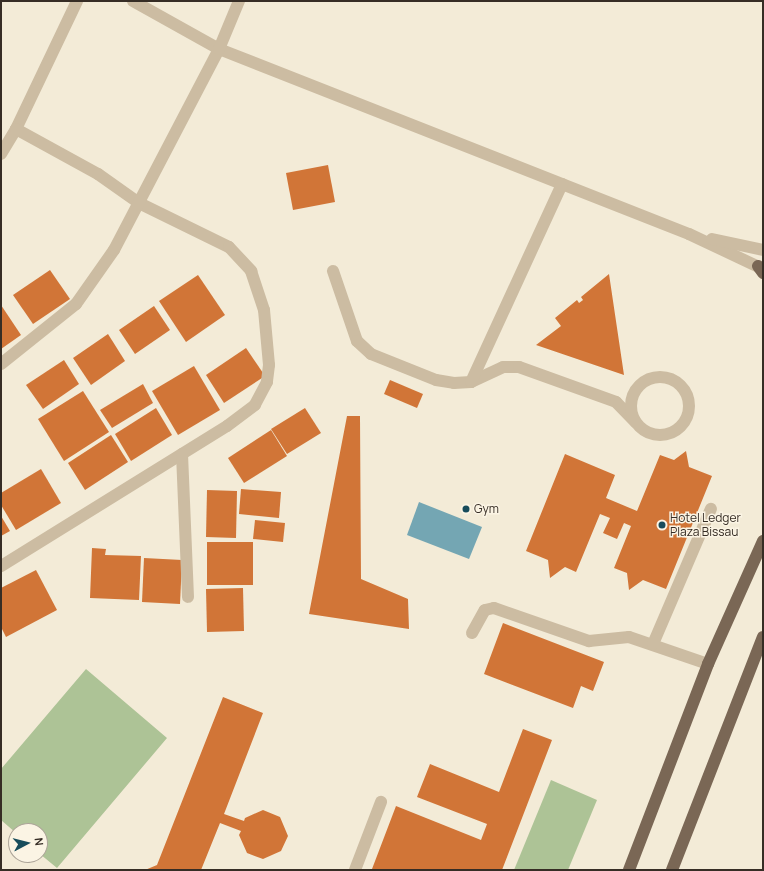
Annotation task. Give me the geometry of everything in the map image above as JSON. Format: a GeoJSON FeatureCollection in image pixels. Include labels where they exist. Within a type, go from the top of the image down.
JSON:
{"type":"FeatureCollection","features":[{"type":"Feature","properties":{"kind":"main road"},"geometry":{"type":"LineString","coordinates":[[629,870],[708,664],[763,542]]}},
{"type":"Feature","properties":{"kind":"main road"},"geometry":{"type":"LineString","coordinates":[[672,870],[763,637]]}},
{"type":"Feature","properties":{"kind":"street"},"geometry":{"type":"LineString","coordinates":[[1,154],[16,129],[77,1]]}},
{"type":"Feature","properties":{"kind":"street"},"geometry":{"type":"LineString","coordinates":[[132,1],[218,49],[689,234],[761,269]]}},
{"type":"Feature","properties":{"kind":"street"},"geometry":{"type":"LineString","coordinates":[[1,364],[76,304],[114,250],[218,49],[239,1]]}},
{"type":"Feature","properties":{"kind":"street"},"geometry":{"type":"LineString","coordinates":[[1,566],[227,426],[255,405],[268,375],[266,319],[251,272],[240,257],[229,247],[139,203],[98,174],[16,129]]}},
{"type":"Feature","properties":{"kind":"street"},"geometry":{"type":"LineString","coordinates":[[471,382],[562,184]]}},
{"type":"Feature","properties":{"kind":"street"},"geometry":{"type":"LineString","coordinates":[[689,234],[763,250]]}},
{"type":"Feature","properties":{"kind":"street"},"geometry":{"type":"LineString","coordinates":[[333,271],[357,342],[371,354],[436,380],[471,382],[503,367],[519,367],[616,402],[643,430],[657,435],[672,433],[683,424],[689,410],[683,389],[676,382],[659,378],[641,385],[633,396],[631,407],[636,422]]}},
{"type":"Feature","properties":{"kind":"street"},"geometry":{"type":"LineString","coordinates":[[182,454],[188,597]]}},
{"type":"Feature","properties":{"kind":"street"},"geometry":{"type":"LineString","coordinates":[[653,644],[711,509]]}},
{"type":"Feature","properties":{"kind":"street"},"geometry":{"type":"LineString","coordinates":[[472,633],[485,610],[494,608],[589,641],[629,637],[708,664]]}},
{"type":"Feature","properties":{"kind":"street"},"geometry":{"type":"LineString","coordinates":[[355,870],[381,802]]}},
{"type":"Feature","properties":{"kind":"green space"},"geometry":{"type":"Polygon","coordinates":[[[86,669],[167,738],[57,868],[48,861],[48,823],[8,823],[8,826],[1,820],[1,769],[86,669]]]}},
{"type":"Feature","properties":{"kind":"green space"},"geometry":{"type":"Polygon","coordinates":[[[551,780],[597,800],[568,870],[514,870],[551,780]]]}},
{"type":"Feature","properties":{"kind":"water"},"geometry":{"type":"Polygon","coordinates":[[[419,502],[482,527],[469,559],[407,535],[419,502]]]}},
{"type":"Feature","properties":{"kind":"building"},"geometry":{"type":"Polygon","coordinates":[[[328,165],[335,202],[293,210],[286,173],[328,165]]]}},
{"type":"Feature","properties":{"kind":"building"},"geometry":{"type":"Polygon","coordinates":[[[50,270],[70,299],[33,324],[13,295],[50,270]]]}},
{"type":"Feature","properties":{"kind":"building"},"geometry":{"type":"Polygon","coordinates":[[[609,274],[624,375],[536,345],[561,326],[555,318],[577,300],[579,303],[583,300],[581,297],[609,274]]]}},
{"type":"Feature","properties":{"kind":"building"},"geometry":{"type":"Polygon","coordinates":[[[198,275],[225,315],[186,342],[159,301],[198,275]]]}},
{"type":"Feature","properties":{"kind":"building"},"geometry":{"type":"Polygon","coordinates":[[[1,305],[21,335],[1,349],[1,305]]]}},
{"type":"Feature","properties":{"kind":"building"},"geometry":{"type":"Polygon","coordinates":[[[154,306],[170,330],[135,354],[119,330],[154,306]]]}},
{"type":"Feature","properties":{"kind":"building"},"geometry":{"type":"Polygon","coordinates":[[[108,334],[125,361],[91,385],[73,358],[108,334]]]}},
{"type":"Feature","properties":{"kind":"building"},"geometry":{"type":"Polygon","coordinates":[[[246,348],[265,376],[224,403],[206,375],[246,348]]]}},
{"type":"Feature","properties":{"kind":"building"},"geometry":{"type":"Polygon","coordinates":[[[64,360],[79,384],[43,409],[26,385],[64,360]]]}},
{"type":"Feature","properties":{"kind":"building"},"geometry":{"type":"Polygon","coordinates":[[[194,366],[220,410],[178,435],[152,391],[194,366]]]}},
{"type":"Feature","properties":{"kind":"building"},"geometry":{"type":"Polygon","coordinates":[[[390,380],[423,394],[417,408],[384,394],[390,380]]]}},
{"type":"Feature","properties":{"kind":"building"},"geometry":{"type":"Polygon","coordinates":[[[143,384],[153,403],[112,428],[100,410],[143,384]]]}},
{"type":"Feature","properties":{"kind":"building"},"geometry":{"type":"Polygon","coordinates":[[[83,391],[109,432],[64,461],[38,419],[83,391]]]}},
{"type":"Feature","properties":{"kind":"building"},"geometry":{"type":"Polygon","coordinates":[[[156,408],[172,435],[131,461],[115,434],[156,408]]]}},
{"type":"Feature","properties":{"kind":"building"},"geometry":{"type":"Polygon","coordinates":[[[305,408],[321,433],[287,454],[271,429],[305,408]]]}},
{"type":"Feature","properties":{"kind":"building"},"geometry":{"type":"Polygon","coordinates":[[[347,416],[360,416],[361,579],[408,599],[409,629],[309,614],[347,416]]]}},
{"type":"Feature","properties":{"kind":"building"},"geometry":{"type":"Polygon","coordinates":[[[271,430],[287,456],[244,483],[228,458],[271,430]]]}},
{"type":"Feature","properties":{"kind":"building"},"geometry":{"type":"Polygon","coordinates":[[[111,435],[128,462],[85,490],[68,463],[111,435]]]}},
{"type":"Feature","properties":{"kind":"building"},"geometry":{"type":"Polygon","coordinates":[[[686,451],[689,467],[712,476],[666,589],[643,580],[629,590],[627,573],[614,568],[631,526],[624,523],[617,539],[603,533],[610,518],[600,514],[576,572],[565,567],[550,578],[548,560],[526,551],[565,454],[615,475],[606,498],[637,511],[660,455],[674,460],[686,451]]]}},
{"type":"Feature","properties":{"kind":"building"},"geometry":{"type":"Polygon","coordinates":[[[41,469],[61,503],[16,530],[1,505],[1,493],[41,469]]]}},
{"type":"Feature","properties":{"kind":"building"},"geometry":{"type":"Polygon","coordinates":[[[241,489],[281,492],[279,518],[239,514],[241,489]]]}},
{"type":"Feature","properties":{"kind":"building"},"geometry":{"type":"Polygon","coordinates":[[[207,490],[237,491],[236,538],[206,537],[207,490]]]}},
{"type":"Feature","properties":{"kind":"building"},"geometry":{"type":"Polygon","coordinates":[[[1,516],[10,531],[1,536],[1,516]]]}},
{"type":"Feature","properties":{"kind":"building"},"geometry":{"type":"Polygon","coordinates":[[[255,520],[285,523],[283,542],[253,539],[255,520]]]}},
{"type":"Feature","properties":{"kind":"building"},"geometry":{"type":"Polygon","coordinates":[[[207,542],[253,542],[253,585],[207,585],[207,542]]]}},
{"type":"Feature","properties":{"kind":"building"},"geometry":{"type":"Polygon","coordinates":[[[92,548],[106,549],[105,555],[141,556],[139,600],[90,598],[92,548]]]}},
{"type":"Feature","properties":{"kind":"building"},"geometry":{"type":"Polygon","coordinates":[[[144,558],[182,560],[180,604],[142,602],[144,558]]]}},
{"type":"Feature","properties":{"kind":"building"},"geometry":{"type":"Polygon","coordinates":[[[36,570],[57,610],[6,637],[1,627],[1,588],[36,570]]]}},
{"type":"Feature","properties":{"kind":"building"},"geometry":{"type":"Polygon","coordinates":[[[243,588],[244,631],[207,632],[206,589],[243,588]]]}},
{"type":"Feature","properties":{"kind":"building"},"geometry":{"type":"Polygon","coordinates":[[[503,623],[604,662],[593,691],[581,686],[573,708],[484,674],[503,623]]]}},
{"type":"Feature","properties":{"kind":"building"},"geometry":{"type":"Polygon","coordinates":[[[223,697],[263,713],[224,814],[244,821],[245,818],[263,810],[280,817],[288,836],[281,851],[263,859],[247,853],[239,835],[241,831],[220,823],[201,870],[145,870],[157,865],[223,697]]]}},
{"type":"Feature","properties":{"kind":"building"},"geometry":{"type":"Polygon","coordinates":[[[523,729],[552,740],[502,870],[372,869],[396,806],[481,840],[487,824],[417,797],[430,764],[499,792],[523,729]]]}},
{"type":"Feature","properties":{"kind":"place","name":"Gym"},"geometry":{"type":"Point","coordinates":[466,509]}},
{"type":"Feature","properties":{"kind":"place","name":"Hotel Ledger Plaza Bissau"},"geometry":{"type":"Point","coordinates":[662,525]}}]}
